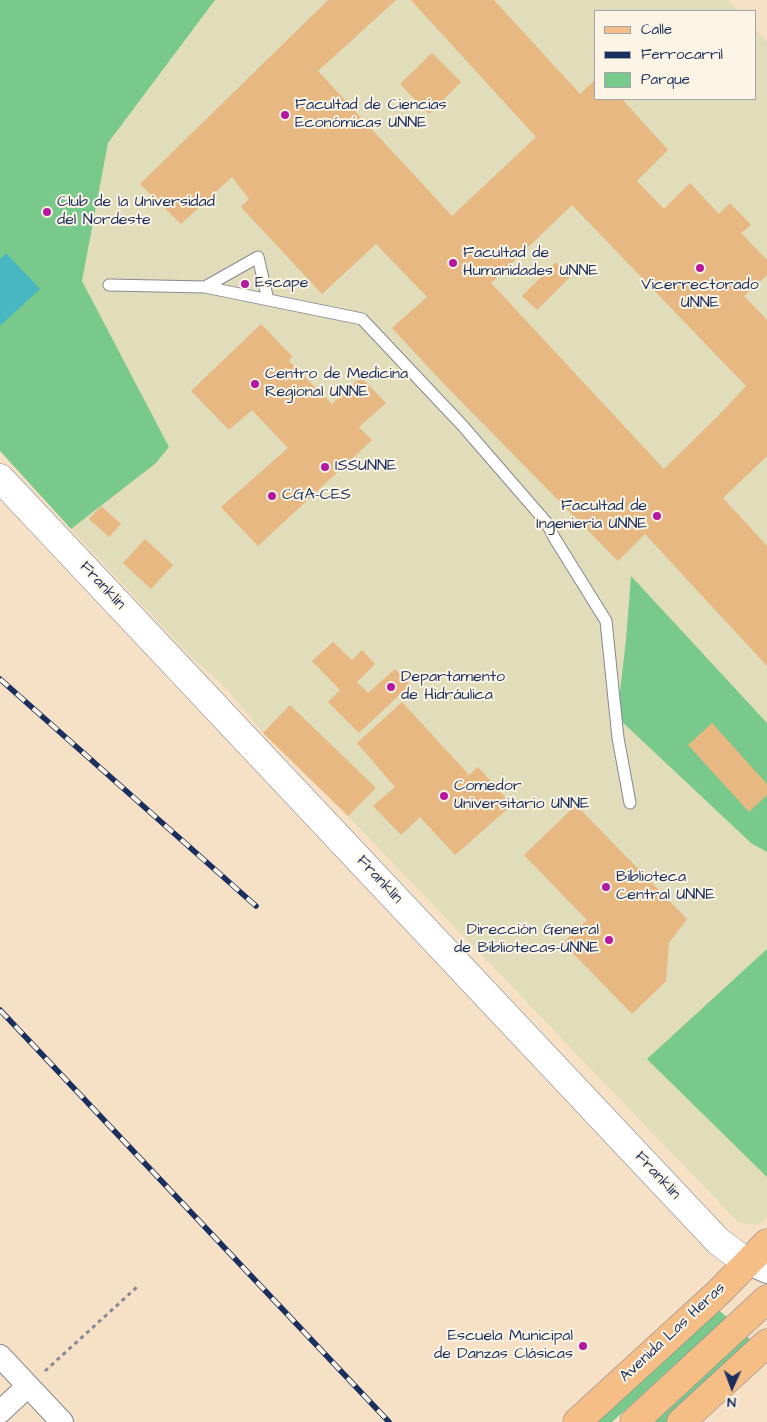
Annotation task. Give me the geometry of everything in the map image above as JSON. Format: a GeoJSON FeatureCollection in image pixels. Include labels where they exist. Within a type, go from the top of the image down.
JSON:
{"type":"FeatureCollection","features":[{"type":"Feature","properties":{"kind":"main road","name":"Avenida Las Heras"},"geometry":{"type":"LineString","coordinates":[[577,1422],[718,1292],[757,1267],[767,1243]]}},
{"type":"Feature","properties":{"kind":"main road"},"geometry":{"type":"LineString","coordinates":[[634,1422],[767,1299]]}},
{"type":"Feature","properties":{"kind":"main road"},"geometry":{"type":"LineString","coordinates":[[681,1422],[767,1343]]}},
{"type":"Feature","properties":{"kind":"street","name":"Franklin"},"geometry":{"type":"LineString","coordinates":[[0,478],[718,1241],[757,1267]]}},
{"type":"Feature","properties":{"kind":"street"},"geometry":{"type":"LineString","coordinates":[[0,1356],[62,1422]]}},
{"type":"Feature","properties":{"kind":"street"},"geometry":{"type":"LineString","coordinates":[[0,1412],[28,1386]]}},
{"type":"Feature","properties":{"kind":"lane"},"geometry":{"type":"LineString","coordinates":[[205,287],[258,258],[268,300]]}},
{"type":"Feature","properties":{"kind":"lane"},"geometry":{"type":"LineString","coordinates":[[109,285],[205,287],[362,319],[462,425],[546,522],[555,540],[606,620],[618,738],[630,803]]}},
{"type":"Feature","properties":{"kind":"path"},"geometry":{"type":"LineString","coordinates":[[28,1386],[137,1287]]}},
{"type":"Feature","properties":{"kind":"shaded area"},"geometry":{"type":"Polygon","coordinates":[[[215,0],[728,0],[737,10],[594,10],[594,100],[757,100],[757,31],[767,42],[767,1217],[759,1225],[739,1223],[348,816],[263,733],[227,689],[191,657],[71,529],[156,463],[169,447],[82,281],[108,143],[215,0]]]}},
{"type":"Feature","properties":{"kind":"green space","name":"Club de la Universidad del Nordeste"},"geometry":{"type":"Polygon","coordinates":[[[0,0],[215,0],[108,143],[82,281],[169,447],[156,463],[71,529],[0,451],[0,0]]]}},
{"type":"Feature","properties":{"kind":"green space"},"geometry":{"type":"Polygon","coordinates":[[[631,576],[767,723],[767,852],[751,843],[617,717],[631,576]]]}},
{"type":"Feature","properties":{"kind":"green space"},"geometry":{"type":"Polygon","coordinates":[[[767,949],[767,1177],[647,1059],[767,949]]]}},
{"type":"Feature","properties":{"kind":"green space"},"geometry":{"type":"Polygon","coordinates":[[[716,1308],[727,1317],[612,1422],[595,1422],[716,1308]]]}},
{"type":"Feature","properties":{"kind":"green space"},"geometry":{"type":"Polygon","coordinates":[[[745,1335],[754,1342],[668,1422],[651,1422],[745,1335]]]}},
{"type":"Feature","properties":{"kind":"water"},"geometry":{"type":"Polygon","coordinates":[[[6,253],[40,289],[0,326],[0,259],[6,253]]]}},
{"type":"Feature","properties":{"kind":"building"},"geometry":{"type":"Polygon","coordinates":[[[328,0],[396,0],[318,71],[452,216],[536,137],[411,0],[494,0],[580,94],[594,81],[594,100],[623,100],[668,150],[637,181],[664,209],[690,183],[719,214],[730,203],[751,225],[741,233],[767,260],[767,275],[744,296],[767,320],[767,456],[723,498],[767,546],[767,666],[645,534],[618,561],[443,383],[392,328],[427,297],[376,244],[322,294],[241,207],[249,199],[232,177],[181,224],[140,184],[328,0]],[[572,205],[491,283],[664,469],[746,386],[572,205]]]}},
{"type":"Feature","properties":{"kind":"building"},"geometry":{"type":"Polygon","coordinates":[[[432,53],[461,82],[429,114],[400,84],[432,53]]]}},
{"type":"Feature","properties":{"kind":"building"},"geometry":{"type":"Polygon","coordinates":[[[556,262],[570,277],[537,310],[522,296],[556,262]]]}},
{"type":"Feature","properties":{"kind":"building"},"geometry":{"type":"Polygon","coordinates":[[[261,324],[292,356],[289,361],[332,404],[361,377],[386,403],[359,427],[372,440],[258,546],[221,507],[288,448],[252,410],[229,430],[191,391],[261,324]]]}},
{"type":"Feature","properties":{"kind":"building"},"geometry":{"type":"Polygon","coordinates":[[[101,506],[121,524],[109,537],[89,519],[101,506]]]}},
{"type":"Feature","properties":{"kind":"building"},"geometry":{"type":"Polygon","coordinates":[[[145,539],[173,565],[151,589],[123,563],[145,539]]]}},
{"type":"Feature","properties":{"kind":"building","name":"Departamento de Hidráulica"},"geometry":{"type":"Polygon","coordinates":[[[333,642],[352,660],[362,650],[375,664],[357,682],[368,693],[395,669],[410,685],[359,733],[328,702],[340,690],[312,661],[333,642]]]}},
{"type":"Feature","properties":{"kind":"building","name":"Comedor Universitario UNNE"},"geometry":{"type":"Polygon","coordinates":[[[402,702],[469,775],[478,767],[512,805],[455,855],[420,817],[401,835],[373,806],[395,787],[357,743],[402,702]]]}},
{"type":"Feature","properties":{"kind":"building"},"geometry":{"type":"Polygon","coordinates":[[[290,705],[376,788],[348,816],[263,733],[290,705]]]}},
{"type":"Feature","properties":{"kind":"building"},"geometry":{"type":"Polygon","coordinates":[[[712,723],[767,784],[767,795],[749,812],[688,745],[712,723]]]}},
{"type":"Feature","properties":{"kind":"building","name":"Biblioteca Central UNNE"},"geometry":{"type":"Polygon","coordinates":[[[576,805],[687,919],[669,943],[666,981],[632,1014],[563,943],[587,920],[524,855],[576,805]]]}},
{"type":"Feature","properties":{"kind":"railway"},"geometry":{"type":"LineString","coordinates":[[0,679],[256,906]]}},
{"type":"Feature","properties":{"kind":"railway"},"geometry":{"type":"LineString","coordinates":[[0,1010],[389,1422]]}},
{"type":"Feature","properties":{"kind":"place","name":"Facultad de Ciencias Económicas UNNE"},"geometry":{"type":"Point","coordinates":[285,115]}},
{"type":"Feature","properties":{"kind":"place","name":"Club de la Universidad del Nordeste"},"geometry":{"type":"Point","coordinates":[47,212]}},
{"type":"Feature","properties":{"kind":"place","name":"Facultad de Humanidades UNNE"},"geometry":{"type":"Point","coordinates":[453,263]}},
{"type":"Feature","properties":{"kind":"place","name":"Vicerrectorado UNNE"},"geometry":{"type":"Point","coordinates":[700,268]}},
{"type":"Feature","properties":{"kind":"place","name":"Escape"},"geometry":{"type":"Point","coordinates":[245,284]}},
{"type":"Feature","properties":{"kind":"place","name":"Centro de Medicina Regional UNNE"},"geometry":{"type":"Point","coordinates":[255,384]}},
{"type":"Feature","properties":{"kind":"place","name":"ISSUNNE"},"geometry":{"type":"Point","coordinates":[325,467]}},
{"type":"Feature","properties":{"kind":"place","name":"CGA-CES"},"geometry":{"type":"Point","coordinates":[272,496]}},
{"type":"Feature","properties":{"kind":"place","name":"Facultad de Ingeniería UNNE"},"geometry":{"type":"Point","coordinates":[657,516]}},
{"type":"Feature","properties":{"kind":"place","name":"Departamento de Hidráulica"},"geometry":{"type":"Point","coordinates":[391,687]}},
{"type":"Feature","properties":{"kind":"place","name":"Comedor Universitario UNNE"},"geometry":{"type":"Point","coordinates":[444,796]}},
{"type":"Feature","properties":{"kind":"place","name":"Biblioteca Central UNNE"},"geometry":{"type":"Point","coordinates":[606,887]}},
{"type":"Feature","properties":{"kind":"place","name":"Dirección General de Bibliotecas-UNNE"},"geometry":{"type":"Point","coordinates":[609,940]}},
{"type":"Feature","properties":{"kind":"place","name":"Escuela Municipal de Danzas Clásicas"},"geometry":{"type":"Point","coordinates":[583,1346]}}]}
